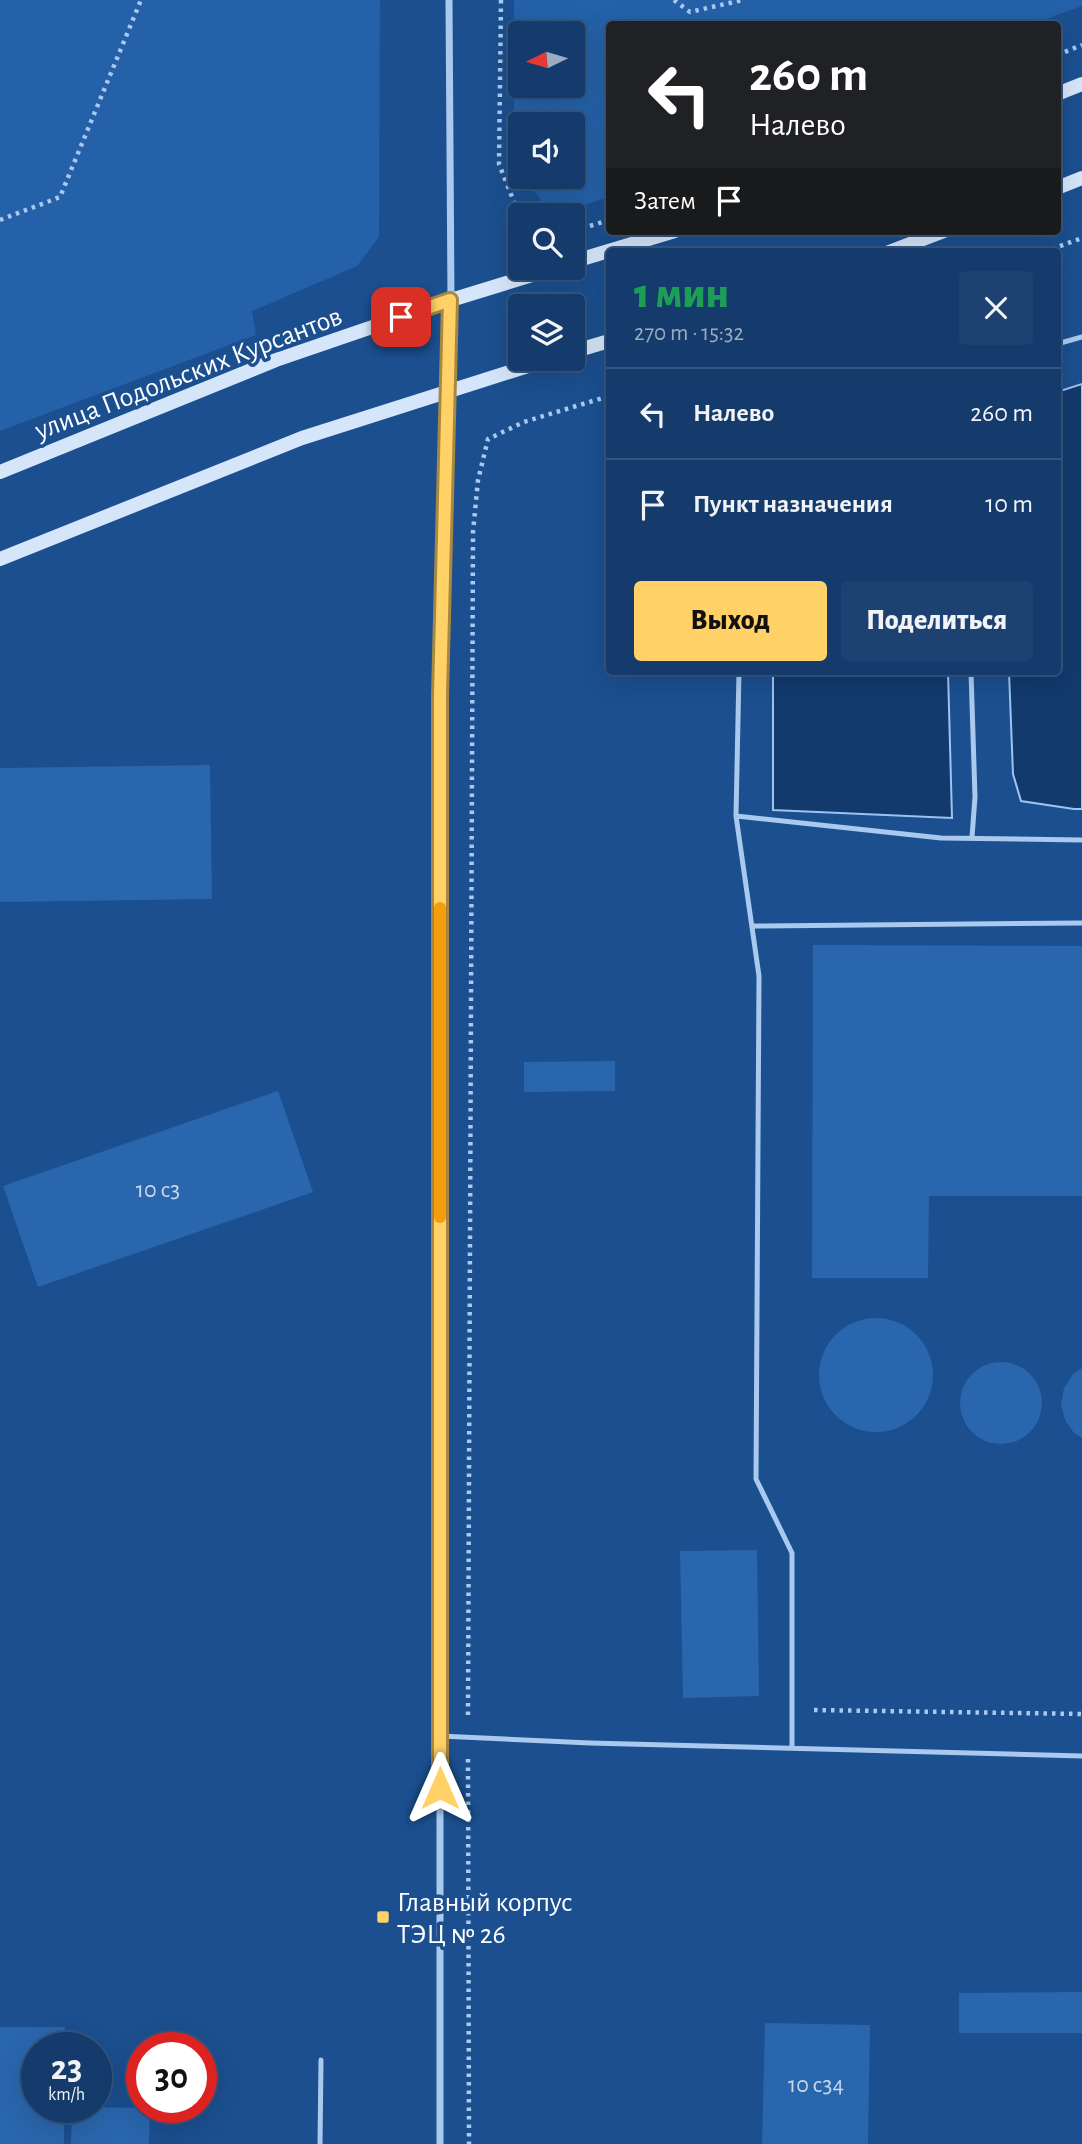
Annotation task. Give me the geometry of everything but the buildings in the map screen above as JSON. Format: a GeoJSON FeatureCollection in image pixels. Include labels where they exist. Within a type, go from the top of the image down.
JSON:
{"type":"FeatureCollection","features":[{"type":"Feature","properties":{"kind":"main road"},"geometry":{"type":"LineString","coordinates":[[1061,92],[1082,84]]}},
{"type":"Feature","properties":{"kind":"main road"},"geometry":{"type":"LineString","coordinates":[[1061,186],[1082,178]]}},
{"type":"Feature","properties":{"kind":"main road"},"geometry":{"type":"LineString","coordinates":[[619,248],[662,235]]}},
{"type":"Feature","properties":{"kind":"main road"},"geometry":{"type":"LineString","coordinates":[[899,248],[934,235]]}},
{"type":"Feature","properties":{"kind":"main road"},"geometry":{"type":"LineString","coordinates":[[585,258],[606,252]]}},
{"type":"Feature","properties":{"kind":"main road","name":"улица Подольских Курсантов"},"geometry":{"type":"LineString","coordinates":[[0,472],[276,360],[516,280]]}},
{"type":"Feature","properties":{"kind":"main road"},"geometry":{"type":"LineString","coordinates":[[585,348],[606,342]]}},
{"type":"Feature","properties":{"kind":"main road"},"geometry":{"type":"LineString","coordinates":[[0,559],[302,438],[510,371]]}},
{"type":"Feature","properties":{"kind":"street"},"geometry":{"type":"LineString","coordinates":[[440,2144],[440,695],[450,300],[449,0]]}},
{"type":"Feature","properties":{"kind":"lane"},"geometry":{"type":"LineString","coordinates":[[1061,343],[1082,337]]}},
{"type":"Feature","properties":{"kind":"lane"},"geometry":{"type":"LineString","coordinates":[[739,675],[737,816],[760,976],[755,1479],[792,1553],[792,1748]]}},
{"type":"Feature","properties":{"kind":"lane"},"geometry":{"type":"LineString","coordinates":[[971,675],[975,797],[972,837]]}},
{"type":"Feature","properties":{"kind":"lane"},"geometry":{"type":"LineString","coordinates":[[737,816],[941,838],[1082,840]]}},
{"type":"Feature","properties":{"kind":"lane"},"geometry":{"type":"LineString","coordinates":[[752,926],[1082,923]]}},
{"type":"Feature","properties":{"kind":"lane"},"geometry":{"type":"LineString","coordinates":[[440,1736],[1082,1756]]}},
{"type":"Feature","properties":{"kind":"lane"},"geometry":{"type":"LineString","coordinates":[[320,2144],[321,2060]]}},
{"type":"Feature","properties":{"kind":"path"},"geometry":{"type":"LineString","coordinates":[[0,220],[60,197],[141,0]]}},
{"type":"Feature","properties":{"kind":"path"},"geometry":{"type":"LineString","coordinates":[[501,0],[499,164],[514,203]]}},
{"type":"Feature","properties":{"kind":"path"},"geometry":{"type":"LineString","coordinates":[[674,0],[690,12],[743,0]]}},
{"type":"Feature","properties":{"kind":"path"},"geometry":{"type":"LineString","coordinates":[[1061,54],[1082,46]]}},
{"type":"Feature","properties":{"kind":"path"},"geometry":{"type":"LineString","coordinates":[[1055,248],[1082,238]]}},
{"type":"Feature","properties":{"kind":"path"},"geometry":{"type":"LineString","coordinates":[[469,2144],[473,532],[478,480],[488,439],[524,422],[606,397]]}},
{"type":"Feature","properties":{"kind":"path"},"geometry":{"type":"LineString","coordinates":[[792,1710],[1082,1714]]}},
{"type":"Feature","properties":{"kind":"shaded area"},"geometry":{"type":"Polygon","coordinates":[[[0,0],[380,0],[379,237],[357,266],[252,311],[256,335],[0,431],[0,0]]]}},
{"type":"Feature","properties":{"kind":"shaded area"},"geometry":{"type":"Polygon","coordinates":[[[514,0],[1082,0],[1082,6],[1040,21],[606,21],[606,198],[585,205],[544,203],[532,189],[585,189],[585,112],[514,112],[514,98],[585,98],[585,21],[514,21],[514,0]]]}},
{"type":"Feature","properties":{"kind":"shaded area"},"geometry":{"type":"Polygon","coordinates":[[[1082,384],[1082,809],[1021,801],[1013,774],[1009,675],[1061,675],[1061,391],[1082,384]]]}},
{"type":"Feature","properties":{"kind":"shaded area"},"geometry":{"type":"Polygon","coordinates":[[[773,675],[948,675],[952,818],[773,810],[773,675]]]}},
{"type":"Feature","properties":{"kind":"slow traffic"},"geometry":{"type":"LineString","coordinates":[[440,908],[440,1217]]}},
{"type":"Feature","properties":{"kind":"place","name":"Главный корпус ТЭЦ № 26"},"geometry":{"type":"Point","coordinates":[383,1917]}},
{"type":"Feature","properties":{"kind":"route"},"geometry":{"type":"LineString","coordinates":[[401,317],[450,300],[440,695],[440,1788]]}}]}
